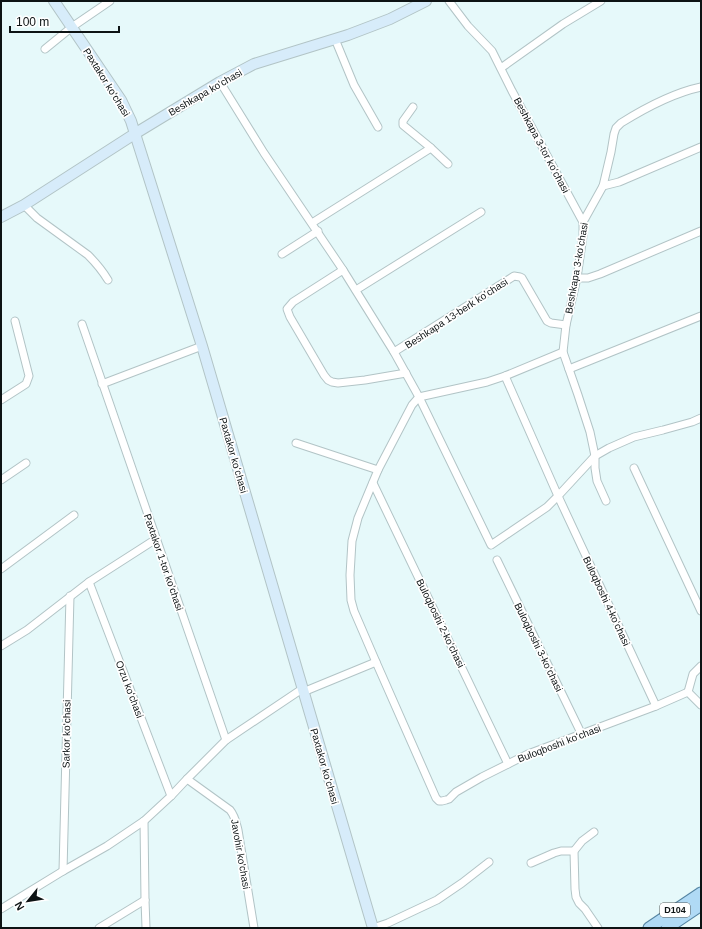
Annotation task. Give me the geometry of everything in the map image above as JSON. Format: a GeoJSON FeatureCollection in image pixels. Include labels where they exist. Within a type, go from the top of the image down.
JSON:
{"type":"FeatureCollection","features":[{"type":"Feature","properties":{"kind":"main road","name":"Paxtakor koʻchasi"},"geometry":{"type":"LineString","coordinates":[[54,1],[121,100],[132,121],[202,346],[373,928]]}},
{"type":"Feature","properties":{"kind":"main road","name":"Beshkapa ko'chasi"},"geometry":{"type":"LineString","coordinates":[[1,217],[24,205],[136,133],[220,82],[254,64],[336,39],[390,19],[420,2]]}},
{"type":"Feature","properties":{"kind":"main road","name":"D104"},"geometry":{"type":"LineString","coordinates":[[649,928],[701,892]]}},
{"type":"Feature","properties":{"kind":"main road","name":"D104"},"geometry":{"type":"LineString","coordinates":[[667,928],[701,905]]}},
{"type":"Feature","properties":{"kind":"street"},"geometry":{"type":"LineString","coordinates":[[45,49],[72,27],[110,1]]}},
{"type":"Feature","properties":{"kind":"street","name":"Beshkapa 3-tor koʻchasi"},"geometry":{"type":"LineString","coordinates":[[448,1],[468,26],[492,50],[516,98],[583,222]]}},
{"type":"Feature","properties":{"kind":"street"},"geometry":{"type":"LineString","coordinates":[[501,68],[563,24],[601,1]]}},
{"type":"Feature","properties":{"kind":"street"},"geometry":{"type":"LineString","coordinates":[[336,39],[354,85],[378,127]]}},
{"type":"Feature","properties":{"kind":"street","name":"Beshkapa 13-berk koʼchasi"},"geometry":{"type":"LineString","coordinates":[[220,82],[264,153],[318,231],[394,352],[419,397],[491,545],[547,507],[558,496]]}},
{"type":"Feature","properties":{"kind":"street","name":"Beshkapa 3-koʻchasi"},"geometry":{"type":"LineString","coordinates":[[606,501],[597,481],[595,456],[590,432],[563,352],[566,325],[583,236],[583,222],[603,186],[616,128],[621,123],[658,103],[678,94],[701,87]]}},
{"type":"Feature","properties":{"kind":"street"},"geometry":{"type":"LineString","coordinates":[[413,107],[403,121],[404,125],[448,164]]}},
{"type":"Feature","properties":{"kind":"street"},"geometry":{"type":"LineString","coordinates":[[603,186],[619,182],[701,147]]}},
{"type":"Feature","properties":{"kind":"street"},"geometry":{"type":"LineString","coordinates":[[312,223],[431,148]]}},
{"type":"Feature","properties":{"kind":"street"},"geometry":{"type":"LineString","coordinates":[[24,205],[53,231],[88,255],[102,269],[108,280]]}},
{"type":"Feature","properties":{"kind":"street"},"geometry":{"type":"LineString","coordinates":[[356,290],[481,212]]}},
{"type":"Feature","properties":{"kind":"street"},"geometry":{"type":"LineString","coordinates":[[282,254],[318,231]]}},
{"type":"Feature","properties":{"kind":"street"},"geometry":{"type":"LineString","coordinates":[[576,278],[588,278],[600,274],[701,231]]}},
{"type":"Feature","properties":{"kind":"street"},"geometry":{"type":"LineString","coordinates":[[343,270],[293,302],[287,309],[290,317],[324,374],[332,382],[338,383],[406,373]]}},
{"type":"Feature","properties":{"kind":"street","name":"Beshkapa 13-berk koʼchasi"},"geometry":{"type":"LineString","coordinates":[[394,352],[514,276],[522,278],[547,320],[551,323],[566,325]]}},
{"type":"Feature","properties":{"kind":"street"},"geometry":{"type":"LineString","coordinates":[[569,369],[701,316]]}},
{"type":"Feature","properties":{"kind":"street"},"geometry":{"type":"LineString","coordinates":[[1,400],[26,384],[29,376],[15,321]]}},
{"type":"Feature","properties":{"kind":"street","name":"Paxtakor 1-tor koʻchasi"},"geometry":{"type":"LineString","coordinates":[[82,324],[226,740]]}},
{"type":"Feature","properties":{"kind":"street"},"geometry":{"type":"LineString","coordinates":[[102,384],[202,346]]}},
{"type":"Feature","properties":{"kind":"street"},"geometry":{"type":"LineString","coordinates":[[1,909],[107,846],[144,821],[226,740],[303,691],[376,662],[354,611],[351,600],[350,575],[352,541],[358,518],[378,470],[412,405],[419,397],[487,382],[563,352]]}},
{"type":"Feature","properties":{"kind":"street","name":"Buloqboshi 4-koʻchasi"},"geometry":{"type":"LineString","coordinates":[[505,376],[558,496],[656,706]]}},
{"type":"Feature","properties":{"kind":"street"},"geometry":{"type":"LineString","coordinates":[[558,496],[595,456],[609,448],[634,437],[692,422],[701,418]]}},
{"type":"Feature","properties":{"kind":"street"},"geometry":{"type":"LineString","coordinates":[[296,443],[378,470]]}},
{"type":"Feature","properties":{"kind":"street"},"geometry":{"type":"LineString","coordinates":[[1,480],[26,463]]}},
{"type":"Feature","properties":{"kind":"street"},"geometry":{"type":"LineString","coordinates":[[634,468],[701,611]]}},
{"type":"Feature","properties":{"kind":"street","name":"Buloqboshi 2-koʻchasi"},"geometry":{"type":"LineString","coordinates":[[373,483],[508,764]]}},
{"type":"Feature","properties":{"kind":"street"},"geometry":{"type":"LineString","coordinates":[[1,569],[74,515]]}},
{"type":"Feature","properties":{"kind":"street"},"geometry":{"type":"LineString","coordinates":[[1,646],[27,630],[89,582],[156,539]]}},
{"type":"Feature","properties":{"kind":"street","name":"Buloqboshi 3-koʻchasi"},"geometry":{"type":"LineString","coordinates":[[497,560],[582,735]]}},
{"type":"Feature","properties":{"kind":"street","name":"Orzu koʻchasi"},"geometry":{"type":"LineString","coordinates":[[89,582],[171,796]]}},
{"type":"Feature","properties":{"kind":"street","name":"Sarkor koʻchasi"},"geometry":{"type":"LineString","coordinates":[[63,871],[70,596]]}},
{"type":"Feature","properties":{"kind":"street","name":"Buloqboshi koʻchasi"},"geometry":{"type":"LineString","coordinates":[[376,662],[436,798],[442,802],[482,777],[528,754],[582,735],[688,692]]}},
{"type":"Feature","properties":{"kind":"street"},"geometry":{"type":"LineString","coordinates":[[701,666],[693,674],[688,692],[701,705]]}},
{"type":"Feature","properties":{"kind":"street","name":"Javohir ko'chasi"},"geometry":{"type":"LineString","coordinates":[[187,779],[234,814],[254,928]]}},
{"type":"Feature","properties":{"kind":"street"},"geometry":{"type":"LineString","coordinates":[[144,821],[144,900],[146,928]]}},
{"type":"Feature","properties":{"kind":"street"},"geometry":{"type":"LineString","coordinates":[[594,832],[582,841],[574,851],[574,864],[576,897],[598,928]]}},
{"type":"Feature","properties":{"kind":"street"},"geometry":{"type":"LineString","coordinates":[[530,863],[561,851],[574,851]]}},
{"type":"Feature","properties":{"kind":"street"},"geometry":{"type":"LineString","coordinates":[[373,928],[437,900],[489,862]]}},
{"type":"Feature","properties":{"kind":"street"},"geometry":{"type":"LineString","coordinates":[[99,928],[144,900]]}}]}
